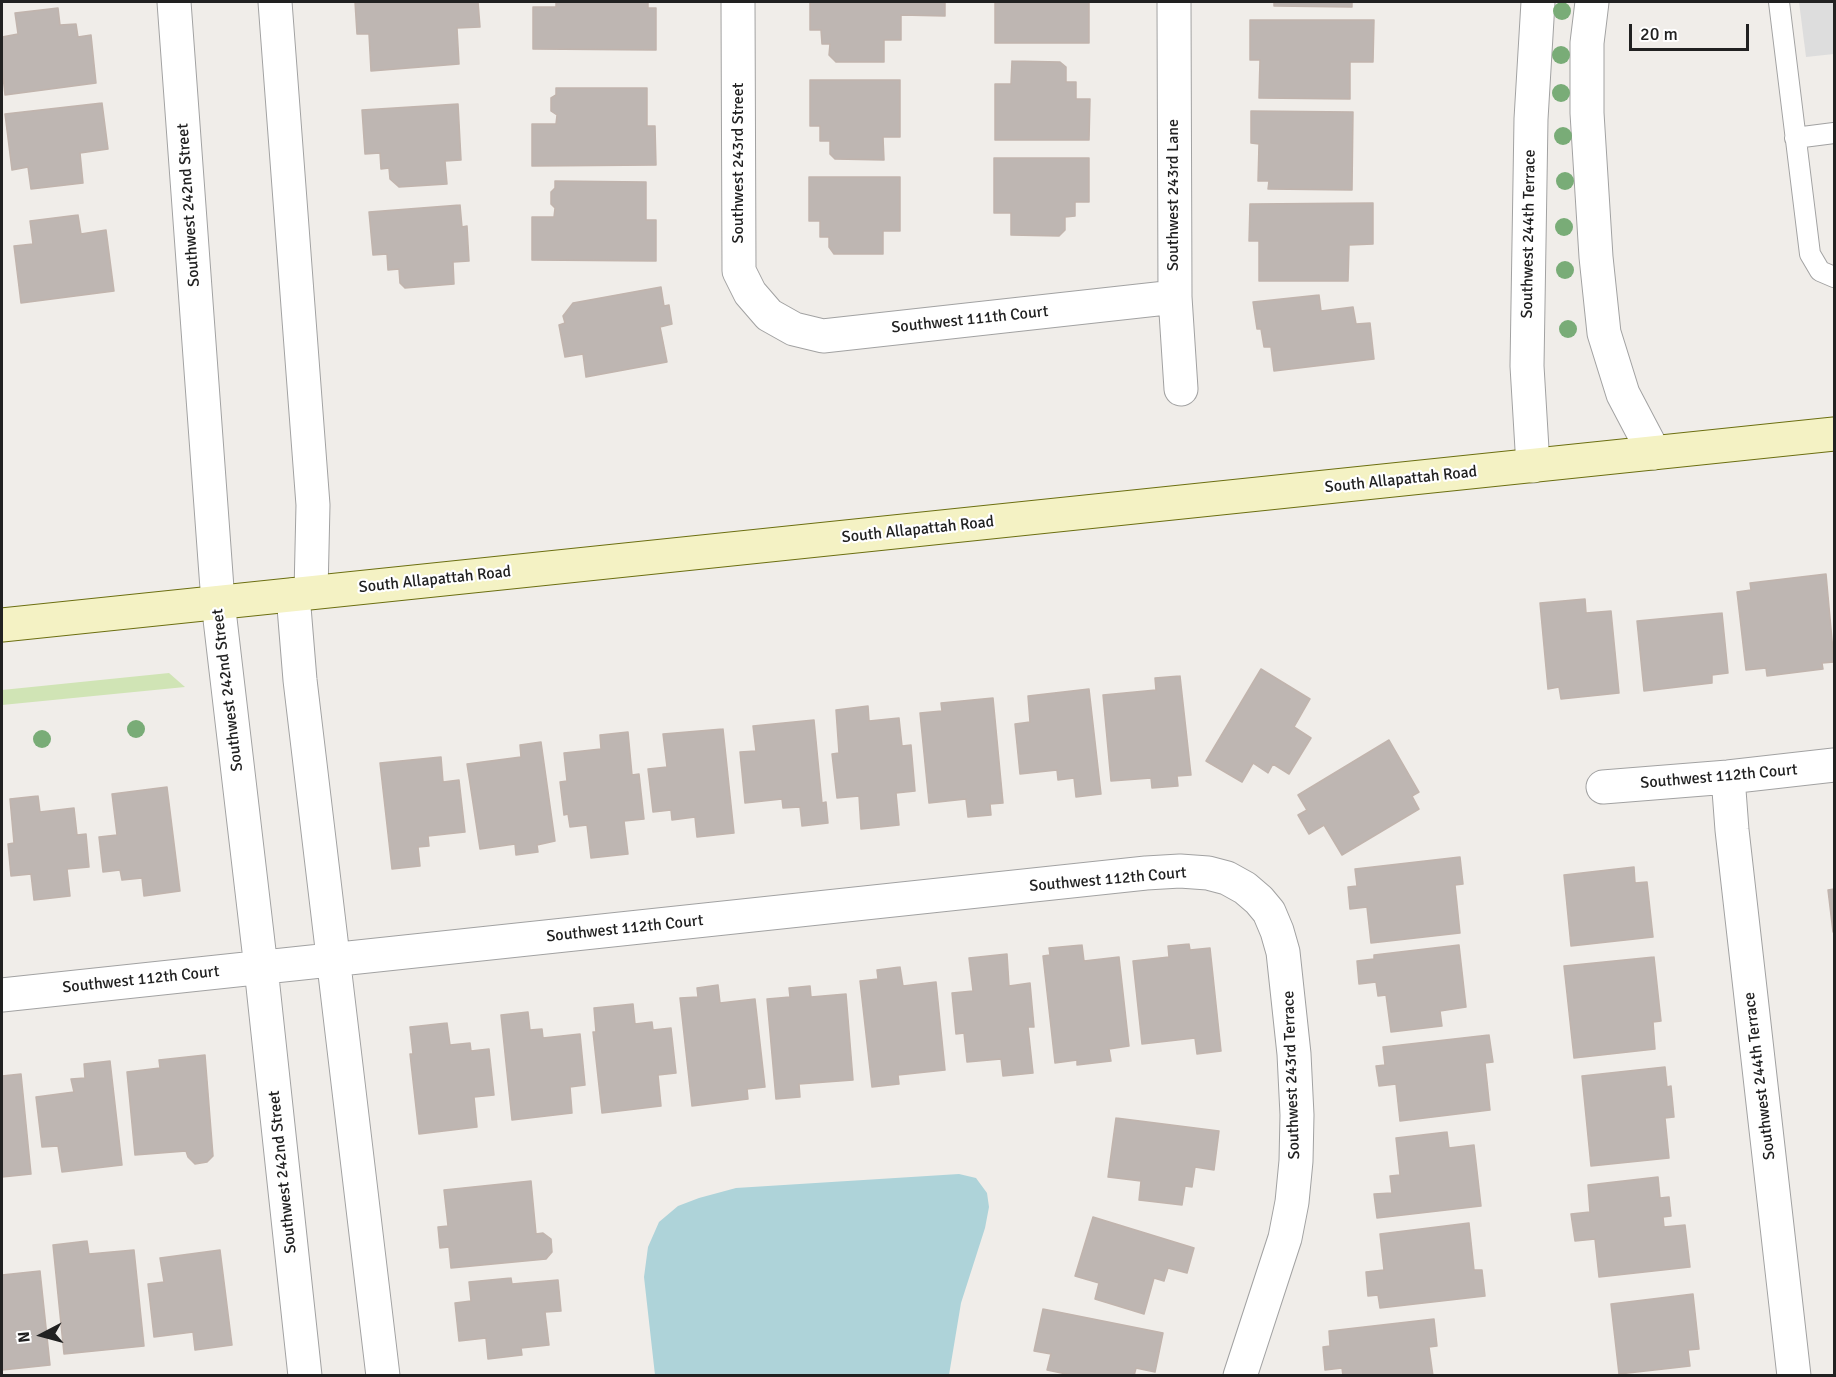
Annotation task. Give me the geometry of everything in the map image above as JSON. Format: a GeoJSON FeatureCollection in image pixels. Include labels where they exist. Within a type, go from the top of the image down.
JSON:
{"type":"FeatureCollection","features":[{"type":"Feature","properties":{"kind":"main road","name":"South Allapattah Road"},"geometry":{"type":"LineString","coordinates":[[2,625],[1834,434]]}},
{"type":"Feature","properties":{"kind":"street","name":"Southwest 242nd Street"},"geometry":{"type":"LineString","coordinates":[[174,2],[218,602],[261,968],[305,1376]]}},
{"type":"Feature","properties":{"kind":"street"},"geometry":{"type":"LineString","coordinates":[[275,2],[313,505],[302,593],[300,680],[383,1376]]}},
{"type":"Feature","properties":{"kind":"street","name":"Southwest 243rd Street"},"geometry":{"type":"LineString","coordinates":[[738,2],[739,271],[750,293],[769,315]]}},
{"type":"Feature","properties":{"kind":"street","name":"Southwest 243rd Lane"},"geometry":{"type":"LineString","coordinates":[[1174,2],[1174,297],[1181,389]]}},
{"type":"Feature","properties":{"kind":"street","name":"Southwest 244th Terrace"},"geometry":{"type":"LineString","coordinates":[[1533,466],[1527,366],[1531,119],[1538,2]]}},
{"type":"Feature","properties":{"kind":"street"},"geometry":{"type":"LineString","coordinates":[[1592,2],[1587,43],[1587,113],[1596,257],[1604,333],[1623,394],[1653,453]]}},
{"type":"Feature","properties":{"kind":"street","name":"Southwest 111th Court"},"geometry":{"type":"LineString","coordinates":[[769,315],[794,330],[823,336],[1174,297]]}},
{"type":"Feature","properties":{"kind":"street","name":"Southwest 112th Court"},"geometry":{"type":"LineString","coordinates":[[1603,787],[1728,777],[1834,765]]}},
{"type":"Feature","properties":{"kind":"street","name":"Southwest 244th Terrace"},"geometry":{"type":"LineString","coordinates":[[1728,777],[1732,830],[1794,1376]]}},
{"type":"Feature","properties":{"kind":"street","name":"Southwest 112th Court"},"geometry":{"type":"LineString","coordinates":[[2,994],[1146,873],[1208,873],[1227,878],[1245,888]]}},
{"type":"Feature","properties":{"kind":"street","name":"Southwest 243rd Terrace"},"geometry":{"type":"LineString","coordinates":[[1240,1376],[1285,1238],[1292,1202],[1296,1138],[1294,1054],[1284,952],[1269,912],[1245,888]]}},
{"type":"Feature","properties":{"kind":"lane"},"geometry":{"type":"LineString","coordinates":[[1779,2],[1810,254],[1820,271],[1834,277]]}},
{"type":"Feature","properties":{"kind":"lane"},"geometry":{"type":"LineString","coordinates":[[1795,138],[1834,133]]}},
{"type":"Feature","properties":{"kind":"green space"},"geometry":{"type":"Polygon","coordinates":[[[169,673],[185,687],[2,705],[2,690],[169,673]]]}},
{"type":"Feature","properties":{"kind":"shaded area"},"geometry":{"type":"Polygon","coordinates":[[[1799,2],[1834,2],[1834,54],[1806,57],[1799,2]]]}},
{"type":"Feature","properties":{"kind":"water"},"geometry":{"type":"Polygon","coordinates":[[[959,1174],[976,1178],[987,1193],[989,1207],[985,1228],[961,1303],[949,1375],[655,1375],[644,1277],[648,1247],[659,1222],[678,1206],[736,1188],[959,1174]]]}},
{"type":"Feature","properties":{"kind":"building"},"geometry":{"type":"Polygon","coordinates":[[[355,2],[478,2],[480,27],[457,28],[459,64],[371,71],[369,34],[357,34],[355,2]]]}},
{"type":"Feature","properties":{"kind":"building"},"geometry":{"type":"Polygon","coordinates":[[[556,2],[648,2],[648,8],[656,8],[656,50],[533,49],[533,7],[556,7],[556,2]]]}},
{"type":"Feature","properties":{"kind":"building"},"geometry":{"type":"Polygon","coordinates":[[[810,2],[945,2],[945,16],[901,15],[901,40],[884,40],[884,62],[836,62],[829,55],[830,44],[822,44],[821,30],[810,30],[810,2]]]}},
{"type":"Feature","properties":{"kind":"building"},"geometry":{"type":"Polygon","coordinates":[[[995,2],[1089,2],[1089,43],[995,43],[995,2]]]}},
{"type":"Feature","properties":{"kind":"building"},"geometry":{"type":"Polygon","coordinates":[[[1274,2],[1352,2],[1352,7],[1274,6],[1274,2]]]}},
{"type":"Feature","properties":{"kind":"building"},"geometry":{"type":"Polygon","coordinates":[[[58,8],[60,25],[76,24],[78,37],[91,35],[96,83],[5,95],[2,37],[18,34],[15,13],[58,8]]]}},
{"type":"Feature","properties":{"kind":"building"},"geometry":{"type":"Polygon","coordinates":[[[1250,20],[1374,20],[1373,62],[1350,62],[1350,99],[1259,98],[1260,60],[1250,60],[1250,20]]]}},
{"type":"Feature","properties":{"kind":"building"},"geometry":{"type":"Polygon","coordinates":[[[1012,61],[1060,62],[1066,67],[1066,82],[1076,82],[1076,99],[1090,99],[1089,140],[995,140],[995,84],[1011,84],[1012,61]]]}},
{"type":"Feature","properties":{"kind":"building"},"geometry":{"type":"Polygon","coordinates":[[[810,80],[900,80],[900,137],[883,137],[884,160],[835,159],[830,154],[830,141],[820,141],[820,126],[810,126],[810,80]]]}},
{"type":"Feature","properties":{"kind":"building"},"geometry":{"type":"Polygon","coordinates":[[[556,88],[647,88],[647,126],[655,126],[656,165],[532,166],[532,124],[556,124],[557,115],[551,111],[551,98],[556,95],[556,88]]]}},
{"type":"Feature","properties":{"kind":"building"},"geometry":{"type":"Polygon","coordinates":[[[102,103],[108,149],[80,153],[83,183],[31,189],[28,167],[12,170],[5,114],[102,103]]]}},
{"type":"Feature","properties":{"kind":"building"},"geometry":{"type":"Polygon","coordinates":[[[458,104],[461,160],[445,161],[447,184],[399,187],[390,179],[389,168],[381,169],[380,153],[365,154],[362,110],[458,104]]]}},
{"type":"Feature","properties":{"kind":"building"},"geometry":{"type":"Polygon","coordinates":[[[1251,111],[1353,112],[1352,190],[1268,189],[1269,181],[1258,181],[1259,144],[1251,143],[1251,111]]]}},
{"type":"Feature","properties":{"kind":"building"},"geometry":{"type":"Polygon","coordinates":[[[994,158],[1089,158],[1089,202],[1075,202],[1075,216],[1065,217],[1065,230],[1059,236],[1011,235],[1011,213],[994,213],[994,158]]]}},
{"type":"Feature","properties":{"kind":"building"},"geometry":{"type":"Polygon","coordinates":[[[809,177],[900,177],[900,231],[883,231],[883,254],[834,254],[829,247],[829,237],[820,237],[820,221],[809,221],[809,177]]]}},
{"type":"Feature","properties":{"kind":"building"},"geometry":{"type":"Polygon","coordinates":[[[555,181],[646,182],[646,220],[656,220],[656,261],[532,260],[532,217],[554,217],[555,208],[551,204],[551,192],[555,188],[555,181]]]}},
{"type":"Feature","properties":{"kind":"building"},"geometry":{"type":"Polygon","coordinates":[[[1373,203],[1373,244],[1349,245],[1348,281],[1259,281],[1259,241],[1249,241],[1250,204],[1373,203]]]}},
{"type":"Feature","properties":{"kind":"building"},"geometry":{"type":"Polygon","coordinates":[[[460,205],[462,227],[467,226],[469,261],[453,262],[454,284],[405,288],[400,283],[399,269],[388,270],[387,254],[373,255],[369,212],[460,205]]]}},
{"type":"Feature","properties":{"kind":"building"},"geometry":{"type":"Polygon","coordinates":[[[78,215],[81,234],[106,230],[114,291],[21,303],[14,246],[33,244],[30,221],[78,215]]]}},
{"type":"Feature","properties":{"kind":"building"},"geometry":{"type":"Polygon","coordinates":[[[661,287],[664,306],[669,305],[672,324],[660,327],[667,362],[586,377],[583,354],[565,357],[559,325],[565,323],[563,316],[573,303],[661,287]]]}},
{"type":"Feature","properties":{"kind":"building"},"geometry":{"type":"Polygon","coordinates":[[[1319,295],[1321,311],[1353,307],[1356,324],[1370,323],[1374,359],[1274,371],[1271,347],[1264,347],[1261,329],[1257,329],[1253,302],[1319,295]]]}},
{"type":"Feature","properties":{"kind":"building"},"geometry":{"type":"Polygon","coordinates":[[[1826,574],[1834,662],[1822,663],[1823,669],[1767,676],[1766,668],[1746,670],[1737,592],[1751,590],[1750,583],[1826,574]]]}},
{"type":"Feature","properties":{"kind":"building"},"geometry":{"type":"Polygon","coordinates":[[[1585,599],[1586,613],[1611,611],[1619,693],[1561,699],[1559,687],[1548,689],[1540,603],[1585,599]]]}},
{"type":"Feature","properties":{"kind":"building"},"geometry":{"type":"Polygon","coordinates":[[[1722,613],[1728,673],[1712,675],[1712,683],[1644,691],[1637,621],[1722,613]]]}},
{"type":"Feature","properties":{"kind":"building"},"geometry":{"type":"Polygon","coordinates":[[[1261,669],[1310,699],[1294,727],[1311,738],[1289,774],[1273,764],[1268,773],[1253,763],[1242,782],[1206,761],[1261,669]]]}},
{"type":"Feature","properties":{"kind":"building"},"geometry":{"type":"Polygon","coordinates":[[[1180,676],[1191,775],[1177,776],[1178,786],[1152,788],[1151,778],[1111,781],[1103,695],[1156,690],[1155,678],[1180,676]]]}},
{"type":"Feature","properties":{"kind":"building"},"geometry":{"type":"Polygon","coordinates":[[[1089,689],[1101,794],[1076,797],[1074,778],[1058,780],[1057,770],[1020,774],[1015,724],[1030,722],[1028,696],[1089,689]]]}},
{"type":"Feature","properties":{"kind":"building"},"geometry":{"type":"Polygon","coordinates":[[[993,698],[1003,803],[990,804],[991,815],[968,817],[966,799],[929,803],[920,713],[942,711],[941,703],[993,698]]]}},
{"type":"Feature","properties":{"kind":"building"},"geometry":{"type":"Polygon","coordinates":[[[868,706],[869,721],[899,718],[902,746],[911,745],[915,791],[896,793],[899,825],[861,829],[859,796],[837,798],[832,754],[839,753],[836,710],[868,706]]]}},
{"type":"Feature","properties":{"kind":"building"},"geometry":{"type":"Polygon","coordinates":[[[814,720],[822,803],[826,802],[828,823],[802,826],[800,807],[783,808],[782,799],[745,803],[740,752],[756,751],[753,726],[814,720]]]}},
{"type":"Feature","properties":{"kind":"building"},"geometry":{"type":"Polygon","coordinates":[[[723,729],[734,833],[697,837],[695,817],[672,820],[671,810],[653,812],[648,769],[667,767],[663,734],[723,729]]]}},
{"type":"Feature","properties":{"kind":"building"},"geometry":{"type":"Polygon","coordinates":[[[628,732],[632,775],[639,774],[644,819],[624,821],[628,854],[591,858],[587,825],[570,827],[568,814],[564,815],[560,782],[567,781],[564,753],[601,749],[600,735],[628,732]]]}},
{"type":"Feature","properties":{"kind":"building"},"geometry":{"type":"Polygon","coordinates":[[[1389,740],[1419,792],[1412,796],[1419,809],[1342,855],[1324,825],[1309,834],[1298,815],[1307,810],[1298,795],[1389,740]]]}},
{"type":"Feature","properties":{"kind":"building"},"geometry":{"type":"Polygon","coordinates":[[[541,742],[555,841],[537,845],[538,852],[516,855],[515,844],[480,849],[467,764],[521,757],[520,745],[541,742]]]}},
{"type":"Feature","properties":{"kind":"building"},"geometry":{"type":"Polygon","coordinates":[[[441,757],[443,782],[459,780],[465,832],[428,836],[429,846],[418,847],[420,866],[392,869],[380,763],[441,757]]]}},
{"type":"Feature","properties":{"kind":"building"},"geometry":{"type":"Polygon","coordinates":[[[167,787],[180,891],[144,896],[142,878],[122,880],[120,870],[103,872],[99,837],[117,835],[112,794],[167,787]]]}},
{"type":"Feature","properties":{"kind":"building"},"geometry":{"type":"Polygon","coordinates":[[[38,796],[40,812],[74,808],[77,835],[86,834],[89,867],[67,869],[70,896],[34,900],[31,874],[11,876],[8,844],[14,843],[10,799],[38,796]]]}},
{"type":"Feature","properties":{"kind":"building"},"geometry":{"type":"Polygon","coordinates":[[[1460,857],[1463,884],[1455,885],[1460,933],[1371,943],[1367,907],[1350,909],[1348,887],[1357,886],[1355,869],[1460,857]]]}},
{"type":"Feature","properties":{"kind":"building"},"geometry":{"type":"Polygon","coordinates":[[[1634,867],[1635,883],[1647,882],[1653,937],[1571,946],[1564,875],[1634,867]]]}},
{"type":"Feature","properties":{"kind":"building"},"geometry":{"type":"Polygon","coordinates":[[[1834,889],[1834,932],[1833,932],[1828,890],[1834,889]]]}},
{"type":"Feature","properties":{"kind":"building"},"geometry":{"type":"Polygon","coordinates":[[[1189,944],[1190,950],[1210,948],[1221,1051],[1197,1054],[1195,1038],[1142,1044],[1133,961],[1169,957],[1168,946],[1189,944]]]}},
{"type":"Feature","properties":{"kind":"building"},"geometry":{"type":"Polygon","coordinates":[[[1082,945],[1084,961],[1119,957],[1129,1046],[1109,1049],[1111,1061],[1077,1065],[1077,1060],[1055,1063],[1043,956],[1050,955],[1049,948],[1082,945]]]}},
{"type":"Feature","properties":{"kind":"building"},"geometry":{"type":"Polygon","coordinates":[[[1459,945],[1466,1007],[1440,1011],[1442,1026],[1391,1032],[1386,995],[1378,996],[1376,982],[1359,984],[1357,961],[1374,959],[1374,955],[1459,945]]]}},
{"type":"Feature","properties":{"kind":"building"},"geometry":{"type":"Polygon","coordinates":[[[1007,954],[1009,986],[1030,983],[1034,1027],[1028,1027],[1033,1073],[1003,1076],[1001,1059],[967,1062],[964,1033],[956,1034],[952,993],[973,991],[969,958],[1007,954]]]}},
{"type":"Feature","properties":{"kind":"building"},"geometry":{"type":"Polygon","coordinates":[[[1654,957],[1661,1021],[1653,1022],[1655,1049],[1574,1058],[1564,966],[1654,957]]]}},
{"type":"Feature","properties":{"kind":"building"},"geometry":{"type":"Polygon","coordinates":[[[900,967],[903,986],[936,982],[945,1070],[898,1075],[899,1084],[872,1087],[860,981],[878,979],[877,970],[900,967]]]}},
{"type":"Feature","properties":{"kind":"building"},"geometry":{"type":"Polygon","coordinates":[[[718,985],[720,1003],[755,999],[765,1087],[747,1089],[748,1099],[692,1106],[680,998],[698,997],[697,988],[718,985]]]}},
{"type":"Feature","properties":{"kind":"building"},"geometry":{"type":"Polygon","coordinates":[[[810,986],[811,997],[846,994],[853,1080],[799,1084],[800,1097],[776,1099],[767,999],[790,997],[789,988],[810,986]]]}},
{"type":"Feature","properties":{"kind":"building"},"geometry":{"type":"Polygon","coordinates":[[[633,1004],[635,1024],[652,1022],[653,1030],[671,1028],[676,1073],[658,1075],[661,1106],[602,1113],[593,1032],[596,1032],[594,1008],[633,1004]]]}},
{"type":"Feature","properties":{"kind":"building"},"geometry":{"type":"Polygon","coordinates":[[[528,1012],[530,1030],[542,1029],[543,1038],[580,1034],[585,1085],[570,1087],[572,1113],[512,1120],[501,1015],[528,1012]]]}},
{"type":"Feature","properties":{"kind":"building"},"geometry":{"type":"Polygon","coordinates":[[[447,1023],[450,1045],[470,1043],[471,1051],[489,1049],[494,1095],[474,1097],[477,1127],[419,1134],[410,1054],[413,1054],[410,1027],[447,1023]]]}},
{"type":"Feature","properties":{"kind":"building"},"geometry":{"type":"Polygon","coordinates":[[[1489,1035],[1493,1062],[1485,1063],[1490,1110],[1400,1121],[1396,1084],[1379,1086],[1376,1066],[1385,1065],[1383,1047],[1489,1035]]]}},
{"type":"Feature","properties":{"kind":"building"},"geometry":{"type":"Polygon","coordinates":[[[205,1055],[213,1156],[207,1162],[195,1164],[186,1151],[135,1155],[127,1072],[160,1068],[159,1060],[205,1055]]]}},
{"type":"Feature","properties":{"kind":"building"},"geometry":{"type":"Polygon","coordinates":[[[110,1061],[122,1165],[62,1172],[58,1146],[42,1147],[36,1097],[74,1092],[71,1079],[85,1078],[84,1064],[110,1061]]]}},
{"type":"Feature","properties":{"kind":"building"},"geometry":{"type":"Polygon","coordinates":[[[1665,1067],[1667,1087],[1671,1086],[1674,1117],[1665,1118],[1669,1158],[1591,1166],[1582,1076],[1665,1067]]]}},
{"type":"Feature","properties":{"kind":"building"},"geometry":{"type":"Polygon","coordinates":[[[21,1074],[31,1174],[2,1177],[2,1076],[21,1074]]]}},
{"type":"Feature","properties":{"kind":"building"},"geometry":{"type":"Polygon","coordinates":[[[1116,1118],[1219,1131],[1214,1170],[1195,1167],[1192,1187],[1185,1186],[1182,1205],[1139,1200],[1141,1181],[1108,1177],[1116,1118]]]}},
{"type":"Feature","properties":{"kind":"building"},"geometry":{"type":"Polygon","coordinates":[[[1447,1132],[1449,1148],[1474,1145],[1481,1206],[1377,1218],[1374,1194],[1392,1193],[1390,1176],[1400,1175],[1396,1138],[1447,1132]]]}},
{"type":"Feature","properties":{"kind":"building"},"geometry":{"type":"Polygon","coordinates":[[[1658,1177],[1660,1198],[1669,1197],[1671,1216],[1663,1217],[1664,1227],[1685,1225],[1690,1267],[1599,1277],[1595,1239],[1575,1241],[1571,1214],[1590,1212],[1588,1185],[1658,1177]]]}},
{"type":"Feature","properties":{"kind":"building"},"geometry":{"type":"Polygon","coordinates":[[[531,1181],[536,1234],[543,1233],[551,1239],[552,1252],[546,1259],[451,1268],[449,1247],[440,1248],[438,1227],[448,1226],[444,1190],[531,1181]]]}},
{"type":"Feature","properties":{"kind":"building"},"geometry":{"type":"Polygon","coordinates":[[[1093,1217],[1194,1248],[1187,1273],[1168,1268],[1164,1281],[1154,1278],[1144,1314],[1095,1299],[1099,1283],[1075,1276],[1093,1217]]]}},
{"type":"Feature","properties":{"kind":"building"},"geometry":{"type":"Polygon","coordinates":[[[1469,1223],[1474,1270],[1482,1270],[1485,1296],[1380,1308],[1378,1295],[1368,1296],[1366,1272],[1384,1270],[1380,1234],[1469,1223]]]}},
{"type":"Feature","properties":{"kind":"building"},"geometry":{"type":"Polygon","coordinates":[[[87,1241],[89,1254],[134,1250],[144,1346],[64,1354],[53,1245],[87,1241]]]}},
{"type":"Feature","properties":{"kind":"building"},"geometry":{"type":"Polygon","coordinates":[[[220,1250],[232,1345],[195,1350],[193,1332],[154,1337],[148,1284],[164,1282],[160,1258],[220,1250]]]}},
{"type":"Feature","properties":{"kind":"building"},"geometry":{"type":"Polygon","coordinates":[[[40,1271],[50,1365],[2,1370],[2,1275],[40,1271]]]}},
{"type":"Feature","properties":{"kind":"building"},"geometry":{"type":"Polygon","coordinates":[[[511,1278],[512,1284],[558,1280],[561,1311],[545,1312],[549,1345],[521,1348],[522,1355],[488,1359],[486,1338],[459,1341],[455,1303],[471,1301],[469,1282],[511,1278]]]}},
{"type":"Feature","properties":{"kind":"building"},"geometry":{"type":"Polygon","coordinates":[[[1693,1294],[1699,1349],[1688,1350],[1690,1366],[1619,1374],[1611,1304],[1693,1294]]]}},
{"type":"Feature","properties":{"kind":"building"},"geometry":{"type":"Polygon","coordinates":[[[1043,1309],[1163,1333],[1155,1372],[1136,1368],[1134,1376],[1076,1376],[1047,1370],[1051,1354],[1034,1351],[1043,1309]]]}},
{"type":"Feature","properties":{"kind":"building"},"geometry":{"type":"Polygon","coordinates":[[[1434,1319],[1437,1346],[1429,1347],[1433,1376],[1343,1376],[1342,1368],[1325,1370],[1323,1347],[1330,1346],[1329,1331],[1434,1319]]]}}]}
